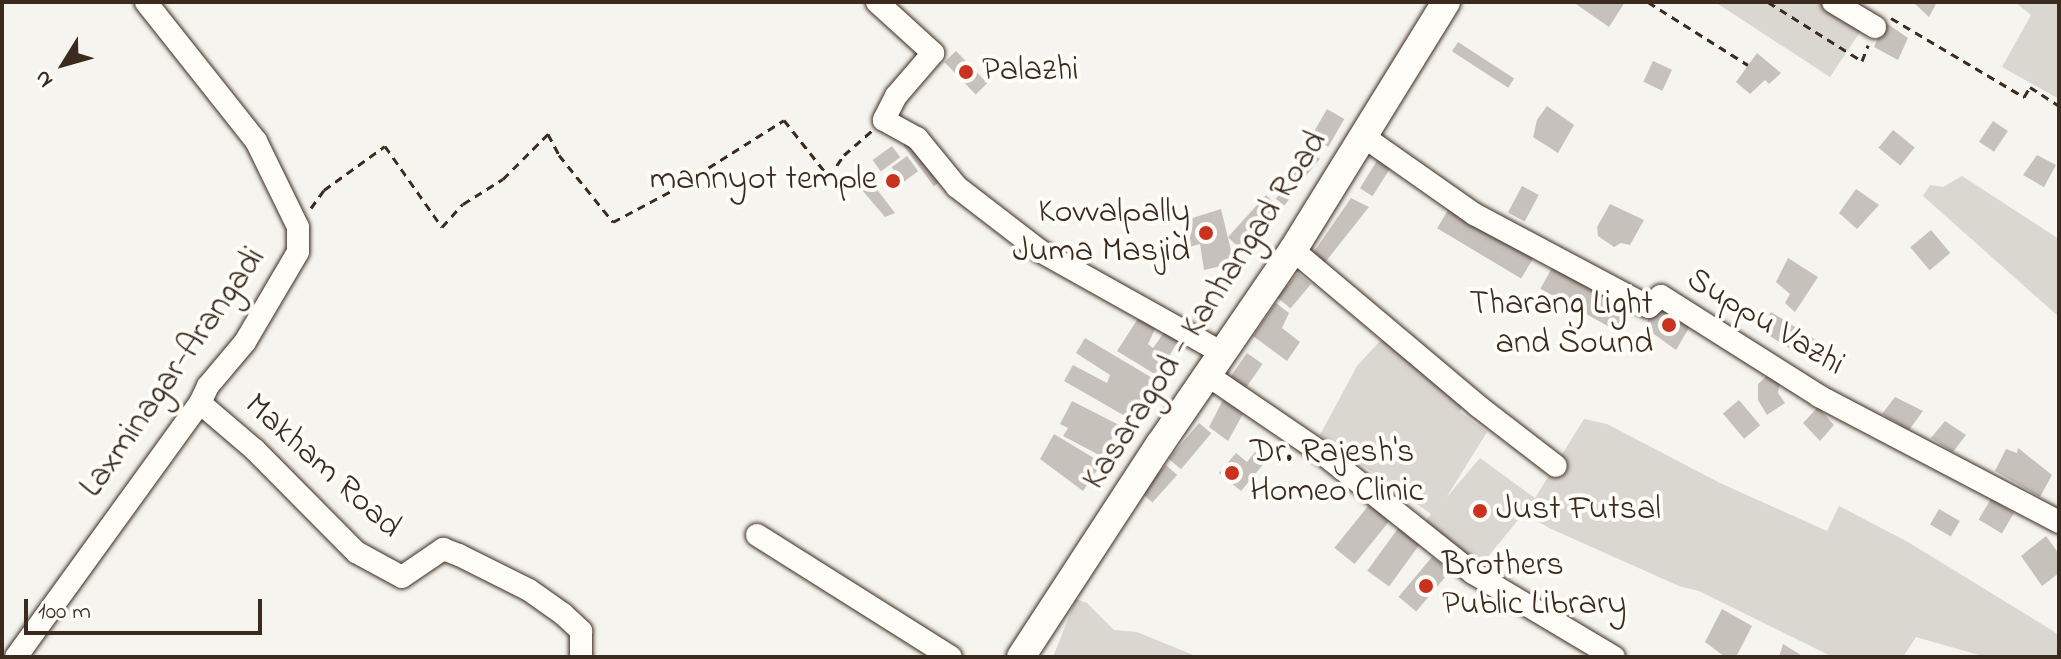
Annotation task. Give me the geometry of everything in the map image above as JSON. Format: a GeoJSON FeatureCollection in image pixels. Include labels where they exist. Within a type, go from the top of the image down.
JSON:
{"type":"FeatureCollection","features":[{"type":"Feature","properties":{"kind":"main road","name":"Kasaragod - Kanhangad Road"},"geometry":{"type":"LineString","coordinates":[[1021,657],[1160,444],[1293,250],[1446,2]]}},
{"type":"Feature","properties":{"kind":"street","name":"Laxminagar-Arangadi"},"geometry":{"type":"LineString","coordinates":[[16,657],[200,403],[208,386],[245,342],[298,252],[298,227],[256,141],[146,2]]}},
{"type":"Feature","properties":{"kind":"street"},"geometry":{"type":"LineString","coordinates":[[877,2],[933,53],[896,96],[884,120],[917,138],[957,187],[1040,251],[1216,365],[1473,573],[1614,657]]}},
{"type":"Feature","properties":{"kind":"street"},"geometry":{"type":"LineString","coordinates":[[1833,2],[1875,27]]}},
{"type":"Feature","properties":{"kind":"street","name":"Suppu Vazhi"},"geometry":{"type":"LineString","coordinates":[[1363,136],[1474,214],[1649,307],[1661,296],[1819,396],[2059,522]]}},
{"type":"Feature","properties":{"kind":"street"},"geometry":{"type":"LineString","coordinates":[[1293,250],[1478,406],[1556,466]]}},
{"type":"Feature","properties":{"kind":"street","name":"Makham Road"},"geometry":{"type":"LineString","coordinates":[[200,403],[255,450],[356,552],[402,577],[443,549],[459,555],[529,590],[563,614],[581,631],[581,657]]}},
{"type":"Feature","properties":{"kind":"street"},"geometry":{"type":"LineString","coordinates":[[757,535],[951,657]]}},
{"type":"Feature","properties":{"kind":"path"},"geometry":{"type":"LineString","coordinates":[[1648,2],[1748,65]]}},
{"type":"Feature","properties":{"kind":"path"},"geometry":{"type":"LineString","coordinates":[[1768,2],[1862,61],[1881,12],[2024,97],[2030,87],[2059,106]]}},
{"type":"Feature","properties":{"kind":"path"},"geometry":{"type":"LineString","coordinates":[[298,227],[324,190],[385,146],[442,227],[463,204],[503,179],[548,134],[559,155],[613,222],[673,190],[784,120],[829,177],[844,155],[884,120]]}},
{"type":"Feature","properties":{"kind":"shaded area"},"geometry":{"type":"Polygon","coordinates":[[[1715,2],[1825,2],[1864,26],[1830,77],[1715,2]]]}},
{"type":"Feature","properties":{"kind":"shaded area"},"geometry":{"type":"Polygon","coordinates":[[[2015,2],[2059,2],[2059,99],[2002,67],[2031,15],[2015,2]]]}},
{"type":"Feature","properties":{"kind":"shaded area"},"geometry":{"type":"Polygon","coordinates":[[[1962,176],[2059,239],[2058,316],[1923,196],[1930,185],[1943,187],[1962,176]]]}},
{"type":"Feature","properties":{"kind":"shaded area"},"geometry":{"type":"Polygon","coordinates":[[[1391,339],[1464,400],[1460,412],[1487,432],[1446,498],[1480,458],[1535,498],[1584,419],[1607,424],[1720,483],[1827,531],[1839,506],[1908,542],[2053,631],[2059,636],[2059,657],[1986,657],[1916,637],[1903,657],[1833,657],[1699,591],[1679,586],[1549,528],[1525,514],[1528,508],[1481,565],[1424,523],[1431,514],[1320,435],[1357,366],[1380,341],[1391,339]]]}},
{"type":"Feature","properties":{"kind":"shaded area"},"geometry":{"type":"Polygon","coordinates":[[[1076,599],[1087,603],[1114,630],[1137,632],[1198,657],[1053,657],[1076,599]]]}},
{"type":"Feature","properties":{"kind":"building"},"geometry":{"type":"Polygon","coordinates":[[[1573,2],[1625,2],[1609,27],[1573,2]]]}},
{"type":"Feature","properties":{"kind":"building"},"geometry":{"type":"Polygon","coordinates":[[[1913,2],[1937,2],[1929,17],[1913,2]]]}},
{"type":"Feature","properties":{"kind":"building"},"geometry":{"type":"Polygon","coordinates":[[[1885,22],[1908,38],[1898,60],[1874,47],[1885,22]]]}},
{"type":"Feature","properties":{"kind":"building"},"geometry":{"type":"Polygon","coordinates":[[[1458,42],[1514,78],[1508,88],[1452,51],[1458,42]]]}},
{"type":"Feature","properties":{"kind":"building","name":"Palazhi"},"geometry":{"type":"Polygon","coordinates":[[[956,51],[987,83],[976,94],[944,62],[956,51]]]}},
{"type":"Feature","properties":{"kind":"building"},"geometry":{"type":"Polygon","coordinates":[[[1757,53],[1781,73],[1769,84],[1765,80],[1750,94],[1736,82],[1757,53]]]}},
{"type":"Feature","properties":{"kind":"building"},"geometry":{"type":"Polygon","coordinates":[[[1653,61],[1672,70],[1662,91],[1643,82],[1653,61]]]}},
{"type":"Feature","properties":{"kind":"building"},"geometry":{"type":"Polygon","coordinates":[[[1547,106],[1574,125],[1558,153],[1533,137],[1537,120],[1547,106]]]}},
{"type":"Feature","properties":{"kind":"building"},"geometry":{"type":"Polygon","coordinates":[[[1327,109],[1344,119],[1328,147],[1311,137],[1327,109]]]}},
{"type":"Feature","properties":{"kind":"building"},"geometry":{"type":"Polygon","coordinates":[[[1993,121],[2008,131],[1994,152],[1979,142],[1993,121]]]}},
{"type":"Feature","properties":{"kind":"building"},"geometry":{"type":"Polygon","coordinates":[[[1893,130],[1915,148],[1900,165],[1879,148],[1893,130]]]}},
{"type":"Feature","properties":{"kind":"building"},"geometry":{"type":"Polygon","coordinates":[[[912,139],[943,180],[934,186],[903,146],[912,139]]]}},
{"type":"Feature","properties":{"kind":"building"},"geometry":{"type":"Polygon","coordinates":[[[892,146],[900,157],[881,171],[873,160],[892,146]]]}},
{"type":"Feature","properties":{"kind":"building"},"geometry":{"type":"Polygon","coordinates":[[[1309,150],[1320,159],[1302,181],[1291,173],[1309,150]]]}},
{"type":"Feature","properties":{"kind":"building"},"geometry":{"type":"Polygon","coordinates":[[[2037,155],[2056,165],[2044,187],[2023,175],[2037,155]]]}},
{"type":"Feature","properties":{"kind":"building"},"geometry":{"type":"Polygon","coordinates":[[[907,156],[918,171],[903,183],[892,167],[907,156]]]}},
{"type":"Feature","properties":{"kind":"building"},"geometry":{"type":"Polygon","coordinates":[[[1380,156],[1393,164],[1373,196],[1360,188],[1380,156]]]}},
{"type":"Feature","properties":{"kind":"building"},"geometry":{"type":"Polygon","coordinates":[[[866,175],[895,213],[885,217],[856,183],[866,175]]]}},
{"type":"Feature","properties":{"kind":"building"},"geometry":{"type":"Polygon","coordinates":[[[1288,183],[1297,190],[1284,206],[1276,199],[1288,183]]]}},
{"type":"Feature","properties":{"kind":"building"},"geometry":{"type":"Polygon","coordinates":[[[1522,186],[1539,195],[1525,221],[1508,212],[1522,186]]]}},
{"type":"Feature","properties":{"kind":"building"},"geometry":{"type":"Polygon","coordinates":[[[1856,189],[1879,205],[1857,229],[1839,213],[1856,189]]]}},
{"type":"Feature","properties":{"kind":"building"},"geometry":{"type":"Polygon","coordinates":[[[1266,195],[1277,205],[1239,247],[1228,237],[1266,195]]]}},
{"type":"Feature","properties":{"kind":"building"},"geometry":{"type":"Polygon","coordinates":[[[1351,198],[1369,207],[1323,265],[1311,256],[1351,198]]]}},
{"type":"Feature","properties":{"kind":"building"},"geometry":{"type":"Polygon","coordinates":[[[1610,204],[1644,220],[1630,245],[1621,243],[1614,247],[1598,236],[1597,227],[1610,204]]]}},
{"type":"Feature","properties":{"kind":"building"},"geometry":{"type":"Polygon","coordinates":[[[1451,205],[1535,255],[1521,279],[1437,228],[1451,205]]]}},
{"type":"Feature","properties":{"kind":"building","name":"Kovvalpally Juma Masjid"},"geometry":{"type":"Polygon","coordinates":[[[1221,209],[1234,263],[1204,270],[1200,244],[1189,247],[1183,221],[1221,209]]]}},
{"type":"Feature","properties":{"kind":"building"},"geometry":{"type":"Polygon","coordinates":[[[1931,230],[1950,253],[1930,270],[1910,247],[1931,230]]]}},
{"type":"Feature","properties":{"kind":"building"},"geometry":{"type":"Polygon","coordinates":[[[1788,258],[1818,277],[1795,312],[1785,303],[1790,294],[1776,282],[1788,258]]]}},
{"type":"Feature","properties":{"kind":"building"},"geometry":{"type":"Polygon","coordinates":[[[1553,266],[1632,310],[1619,332],[1540,289],[1553,266]]]}},
{"type":"Feature","properties":{"kind":"building"},"geometry":{"type":"Polygon","coordinates":[[[1298,273],[1311,284],[1290,308],[1277,298],[1298,273]]]}},
{"type":"Feature","properties":{"kind":"building","name":"Tharang Light and Sound"},"geometry":{"type":"Polygon","coordinates":[[[1661,296],[1693,321],[1676,350],[1647,329],[1649,307],[1661,296]]]}},
{"type":"Feature","properties":{"kind":"building"},"geometry":{"type":"Polygon","coordinates":[[[1276,303],[1289,313],[1282,328],[1300,342],[1287,361],[1253,336],[1276,303]]]}},
{"type":"Feature","properties":{"kind":"building"},"geometry":{"type":"Polygon","coordinates":[[[1771,312],[1835,352],[1823,370],[1760,330],[1771,312]]]}},
{"type":"Feature","properties":{"kind":"building"},"geometry":{"type":"Polygon","coordinates":[[[1139,317],[1156,327],[1148,344],[1153,348],[1165,331],[1179,339],[1158,376],[1117,351],[1139,317]]]}},
{"type":"Feature","properties":{"kind":"building"},"geometry":{"type":"Polygon","coordinates":[[[1085,338],[1154,379],[1132,420],[1064,381],[1073,365],[1107,383],[1110,375],[1076,353],[1085,338]]]}},
{"type":"Feature","properties":{"kind":"building"},"geometry":{"type":"Polygon","coordinates":[[[1247,353],[1263,364],[1242,393],[1226,382],[1247,353]]]}},
{"type":"Feature","properties":{"kind":"building"},"geometry":{"type":"Polygon","coordinates":[[[1769,374],[1780,382],[1778,393],[1785,403],[1767,415],[1758,400],[1758,384],[1769,374]]]}},
{"type":"Feature","properties":{"kind":"building"},"geometry":{"type":"Polygon","coordinates":[[[1895,397],[1923,411],[1909,430],[1882,414],[1895,397]]]}},
{"type":"Feature","properties":{"kind":"building"},"geometry":{"type":"Polygon","coordinates":[[[1223,400],[1243,414],[1228,441],[1209,427],[1223,400]]]}},
{"type":"Feature","properties":{"kind":"building"},"geometry":{"type":"Polygon","coordinates":[[[1739,400],[1760,425],[1744,439],[1723,413],[1739,400]]]}},
{"type":"Feature","properties":{"kind":"building"},"geometry":{"type":"Polygon","coordinates":[[[1072,401],[1119,425],[1103,457],[1063,436],[1068,428],[1060,424],[1072,401]]]}},
{"type":"Feature","properties":{"kind":"building"},"geometry":{"type":"Polygon","coordinates":[[[1818,407],[1834,425],[1820,441],[1803,423],[1818,407]]]}},
{"type":"Feature","properties":{"kind":"building"},"geometry":{"type":"Polygon","coordinates":[[[1945,421],[1966,435],[1953,452],[1931,438],[1945,421]]]}},
{"type":"Feature","properties":{"kind":"building"},"geometry":{"type":"Polygon","coordinates":[[[1199,423],[1211,433],[1181,469],[1169,459],[1199,423]]]}},
{"type":"Feature","properties":{"kind":"building"},"geometry":{"type":"Polygon","coordinates":[[[1054,434],[1102,463],[1083,491],[1040,459],[1054,434]]]}},
{"type":"Feature","properties":{"kind":"building"},"geometry":{"type":"Polygon","coordinates":[[[2018,448],[2052,475],[2040,497],[1995,471],[2006,449],[2017,453],[2018,448]]]}},
{"type":"Feature","properties":{"kind":"building"},"geometry":{"type":"Polygon","coordinates":[[[1255,452],[1266,461],[1241,491],[1219,473],[1236,453],[1247,462],[1255,452]]]}},
{"type":"Feature","properties":{"kind":"building"},"geometry":{"type":"Polygon","coordinates":[[[1166,465],[1177,475],[1152,503],[1141,492],[1166,465]]]}},
{"type":"Feature","properties":{"kind":"building"},"geometry":{"type":"Polygon","coordinates":[[[1991,499],[2014,513],[2002,533],[1979,520],[1991,499]]]}},
{"type":"Feature","properties":{"kind":"building"},"geometry":{"type":"Polygon","coordinates":[[[1369,505],[1389,521],[1355,564],[1334,548],[1369,505]]]}},
{"type":"Feature","properties":{"kind":"building"},"geometry":{"type":"Polygon","coordinates":[[[1939,509],[1960,521],[1951,537],[1930,525],[1939,509]]]}},
{"type":"Feature","properties":{"kind":"building"},"geometry":{"type":"Polygon","coordinates":[[[1399,527],[1421,543],[1389,587],[1367,571],[1399,527]]]}},
{"type":"Feature","properties":{"kind":"building"},"geometry":{"type":"Polygon","coordinates":[[[2046,536],[2059,554],[2059,573],[2042,586],[2021,556],[2046,536]]]}},
{"type":"Feature","properties":{"kind":"building","name":"Brothers Public Library"},"geometry":{"type":"Polygon","coordinates":[[[1432,557],[1450,572],[1416,612],[1399,597],[1432,557]]]}},
{"type":"Feature","properties":{"kind":"building"},"geometry":{"type":"Polygon","coordinates":[[[1722,609],[1752,626],[1736,657],[1725,657],[1705,642],[1722,609]]]}},
{"type":"Feature","properties":{"kind":"building"},"geometry":{"type":"Polygon","coordinates":[[[1783,644],[1804,657],[1779,657],[1783,644]]]}},
{"type":"Feature","properties":{"kind":"place","name":"Palazhi"},"geometry":{"type":"Point","coordinates":[966,72]}},
{"type":"Feature","properties":{"kind":"place","name":"mannyot temple"},"geometry":{"type":"Point","coordinates":[893,181]}},
{"type":"Feature","properties":{"kind":"place","name":"Kovvalpally Juma Masjid"},"geometry":{"type":"Point","coordinates":[1206,233]}},
{"type":"Feature","properties":{"kind":"place","name":"Tharang Light and Sound"},"geometry":{"type":"Point","coordinates":[1669,325]}},
{"type":"Feature","properties":{"kind":"place","name":"Dr. Rajesh's Homeo Clinic"},"geometry":{"type":"Point","coordinates":[1232,473]}},
{"type":"Feature","properties":{"kind":"place","name":"Just Futsal"},"geometry":{"type":"Point","coordinates":[1480,511]}},
{"type":"Feature","properties":{"kind":"place","name":"Brothers Public Library"},"geometry":{"type":"Point","coordinates":[1426,586]}}]}
